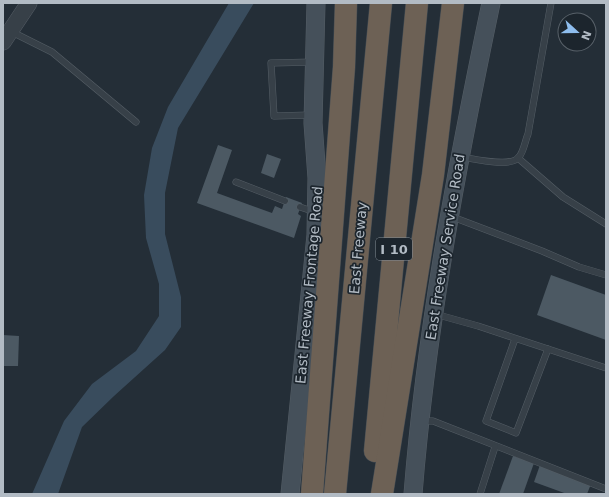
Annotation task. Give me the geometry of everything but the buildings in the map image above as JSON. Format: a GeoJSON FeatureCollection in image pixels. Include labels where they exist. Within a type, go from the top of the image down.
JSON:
{"type":"FeatureCollection","features":[{"type":"Feature","properties":{"kind":"highway"},"geometry":{"type":"LineString","coordinates":[[312,494],[344,67],[346,3]]}},
{"type":"Feature","properties":{"kind":"highway","name":"East Freeway"},"geometry":{"type":"LineString","coordinates":[[335,494],[381,3]]}},
{"type":"Feature","properties":{"kind":"highway","name":"I 10"},"geometry":{"type":"LineString","coordinates":[[371,494],[417,3]]}},
{"type":"Feature","properties":{"kind":"highway"},"geometry":{"type":"LineString","coordinates":[[382,494],[433,175],[453,3]]}},
{"type":"Feature","properties":{"kind":"main road","name":"East Freeway Frontage Road"},"geometry":{"type":"LineString","coordinates":[[290,494],[308,210],[317,178],[314,114],[316,3]]}},
{"type":"Feature","properties":{"kind":"main road","name":"East Freeway Service Road"},"geometry":{"type":"LineString","coordinates":[[413,494],[419,421],[433,314],[460,157],[491,3]]}},
{"type":"Feature","properties":{"kind":"street"},"geometry":{"type":"LineString","coordinates":[[7,37],[29,3]]}},
{"type":"Feature","properties":{"kind":"lane"},"geometry":{"type":"LineString","coordinates":[[460,157],[510,163],[518,158],[528,134],[551,3]]}},
{"type":"Feature","properties":{"kind":"lane"},"geometry":{"type":"LineString","coordinates":[[7,37],[52,52],[136,122]]}},
{"type":"Feature","properties":{"kind":"lane"},"geometry":{"type":"LineString","coordinates":[[314,114],[274,116],[271,63],[315,62]]}},
{"type":"Feature","properties":{"kind":"lane"},"geometry":{"type":"LineString","coordinates":[[518,158],[563,197],[606,224]]}},
{"type":"Feature","properties":{"kind":"lane"},"geometry":{"type":"LineString","coordinates":[[236,182],[285,201]]}},
{"type":"Feature","properties":{"kind":"lane"},"geometry":{"type":"LineString","coordinates":[[450,216],[535,248],[579,267],[606,275]]}},
{"type":"Feature","properties":{"kind":"lane"},"geometry":{"type":"LineString","coordinates":[[433,314],[606,368]]}},
{"type":"Feature","properties":{"kind":"lane"},"geometry":{"type":"LineString","coordinates":[[515,339],[486,421],[516,432],[548,349]]}},
{"type":"Feature","properties":{"kind":"lane"},"geometry":{"type":"LineString","coordinates":[[419,421],[433,421],[605,490]]}},
{"type":"Feature","properties":{"kind":"lane"},"geometry":{"type":"LineString","coordinates":[[480,494],[495,447]]}},
{"type":"Feature","properties":{"kind":"water"},"geometry":{"type":"Polygon","coordinates":[[[229,3],[254,3],[178,128],[165,193],[165,234],[181,297],[181,327],[165,350],[82,427],[58,494],[32,494],[64,421],[92,384],[136,351],[159,316],[159,284],[146,238],[144,195],[152,148],[168,107],[229,3]]]}}]}
